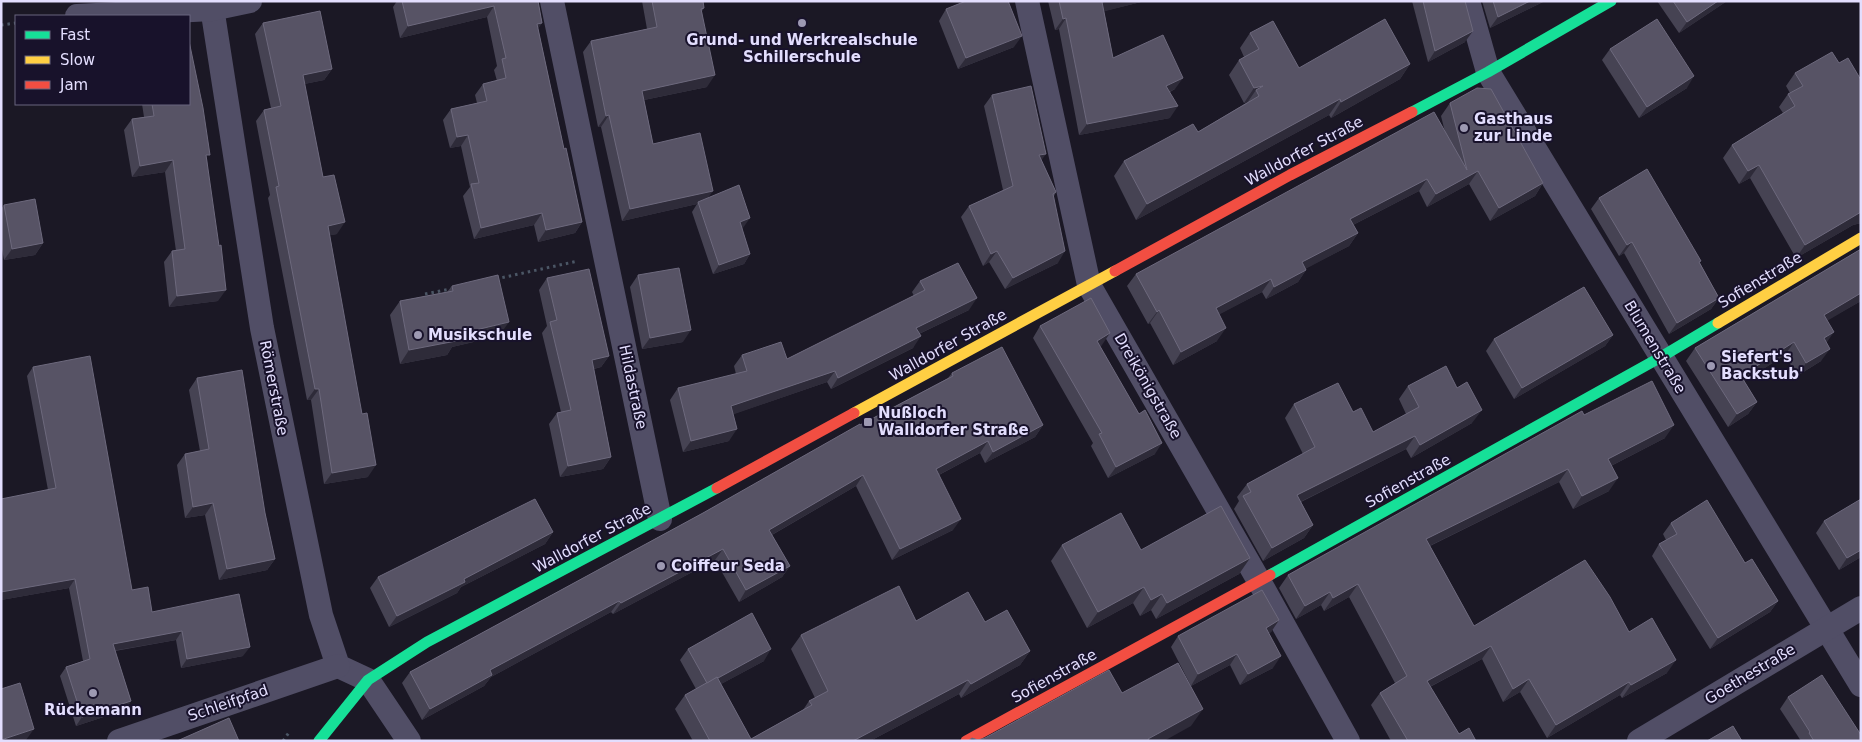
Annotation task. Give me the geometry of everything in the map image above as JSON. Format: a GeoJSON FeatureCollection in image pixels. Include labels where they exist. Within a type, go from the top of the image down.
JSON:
{"type":"FeatureCollection","features":[{"type":"Feature","properties":{"kind":"street"},"geometry":{"type":"LineString","coordinates":[[89,15],[250,1]]}},
{"type":"Feature","properties":{"kind":"street","name":"Hildastraße"},"geometry":{"type":"LineString","coordinates":[[552,1],[660,519]]}},
{"type":"Feature","properties":{"kind":"street","name":"Dreikönigstraße"},"geometry":{"type":"LineString","coordinates":[[1027,1],[1090,285],[1348,741]]}},
{"type":"Feature","properties":{"kind":"street","name":"Blumenstraße"},"geometry":{"type":"LineString","coordinates":[[1468,1],[1488,72],[1861,685]]}},
{"type":"Feature","properties":{"kind":"street","name":"Walldorfer Straße"},"geometry":{"type":"LineString","coordinates":[[319,741],[368,680],[427,642],[660,519],[1290,174],[1488,72],[1611,1]]}},
{"type":"Feature","properties":{"kind":"street","name":"Römerstraße"},"geometry":{"type":"LineString","coordinates":[[212,5],[262,328],[321,616],[338,666]]}},
{"type":"Feature","properties":{"kind":"street","name":"Sofienstraße"},"geometry":{"type":"LineString","coordinates":[[966,741],[1259,581],[1661,357],[1861,238]]}},
{"type":"Feature","properties":{"kind":"street","name":"Goethestraße"},"geometry":{"type":"LineString","coordinates":[[1639,741],[1861,608]]}},
{"type":"Feature","properties":{"kind":"street"},"geometry":{"type":"LineString","coordinates":[[338,666],[368,680],[409,741]]}},
{"type":"Feature","properties":{"kind":"street","name":"Schleifpfad"},"geometry":{"type":"LineString","coordinates":[[119,741],[338,666]]}},
{"type":"Feature","properties":{"kind":"path"},"geometry":{"type":"LineString","coordinates":[[1,25],[15,23]]}},
{"type":"Feature","properties":{"kind":"path"},"geometry":{"type":"LineString","coordinates":[[492,280],[605,255]]}},
{"type":"Feature","properties":{"kind":"path"},"geometry":{"type":"LineString","coordinates":[[426,294],[454,288]]}},
{"type":"Feature","properties":{"kind":"building"},"geometry":{"type":"Polygon","coordinates":[[[402,1],[538,1],[542,23],[537,24],[582,222],[546,230],[542,213],[481,228],[471,184],[479,183],[468,135],[457,137],[451,109],[487,101],[483,84],[506,78],[502,59],[506,58],[494,6],[408,26],[402,1]]]}},
{"type":"Feature","properties":{"kind":"building"},"geometry":{"type":"Polygon","coordinates":[[[652,1],[703,1],[704,8],[701,9],[715,75],[642,91],[653,144],[700,133],[713,191],[630,209],[609,115],[606,116],[591,41],[657,27],[652,1]]]}},
{"type":"Feature","properties":{"kind":"building"},"geometry":{"type":"Polygon","coordinates":[[[966,1],[1008,1],[1022,36],[966,58],[946,9],[966,1]]]}},
{"type":"Feature","properties":{"kind":"building"},"geometry":{"type":"Polygon","coordinates":[[[1059,1],[1106,1],[1102,2],[1113,58],[1163,35],[1183,78],[1166,86],[1178,106],[1087,124],[1066,18],[1063,19],[1059,1]]]}},
{"type":"Feature","properties":{"kind":"building"},"geometry":{"type":"Polygon","coordinates":[[[1423,1],[1465,1],[1473,31],[1435,51],[1423,1]]]}},
{"type":"Feature","properties":{"kind":"building"},"geometry":{"type":"Polygon","coordinates":[[[1493,1],[1530,1],[1498,17],[1493,1]]]}},
{"type":"Feature","properties":{"kind":"building"},"geometry":{"type":"Polygon","coordinates":[[[1673,1],[1718,1],[1687,22],[1673,1]]]}},
{"type":"Feature","properties":{"kind":"building"},"geometry":{"type":"Polygon","coordinates":[[[320,11],[332,69],[303,75],[323,177],[334,175],[345,222],[328,226],[362,414],[367,413],[376,465],[332,473],[319,389],[315,389],[276,187],[279,186],[264,110],[281,106],[263,23],[320,11]]]}},
{"type":"Feature","properties":{"kind":"building"},"geometry":{"type":"Polygon","coordinates":[[[1385,19],[1410,64],[1341,102],[1340,99],[1147,204],[1124,161],[1193,124],[1198,132],[1259,96],[1256,90],[1263,86],[1254,88],[1239,60],[1259,49],[1250,33],[1273,21],[1299,68],[1385,19]]]}},
{"type":"Feature","properties":{"kind":"building"},"geometry":{"type":"Polygon","coordinates":[[[1657,19],[1694,76],[1647,107],[1610,49],[1657,19]]]}},
{"type":"Feature","properties":{"kind":"building"},"geometry":{"type":"Polygon","coordinates":[[[190,46],[203,108],[210,155],[206,155],[219,246],[221,245],[226,290],[177,296],[172,251],[185,249],[173,160],[140,166],[132,119],[154,116],[152,105],[190,105],[190,46]]]}},
{"type":"Feature","properties":{"kind":"building"},"geometry":{"type":"Polygon","coordinates":[[[1832,52],[1839,63],[1848,58],[1861,80],[1861,212],[1805,245],[1759,165],[1748,171],[1732,145],[1795,106],[1788,94],[1803,86],[1795,73],[1832,52]]]}},
{"type":"Feature","properties":{"kind":"building"},"geometry":{"type":"Polygon","coordinates":[[[1031,86],[1046,154],[1039,155],[1056,192],[1053,194],[1065,251],[1013,278],[997,251],[991,254],[969,206],[1013,186],[992,95],[1031,86]]]}},
{"type":"Feature","properties":{"kind":"building"},"geometry":{"type":"Polygon","coordinates":[[[1477,88],[1491,89],[1543,183],[1499,208],[1478,171],[1436,194],[1427,179],[1350,219],[1358,233],[1302,262],[1306,270],[1274,287],[1271,279],[1216,308],[1226,328],[1181,352],[1159,310],[1157,312],[1136,274],[1434,112],[1467,170],[1450,103],[1477,88]]]}},
{"type":"Feature","properties":{"kind":"building"},"geometry":{"type":"Polygon","coordinates":[[[1647,169],[1701,261],[1699,262],[1719,298],[1677,323],[1632,242],[1627,245],[1599,198],[1647,169]]]}},
{"type":"Feature","properties":{"kind":"building"},"geometry":{"type":"Polygon","coordinates":[[[739,185],[750,218],[740,222],[750,254],[719,265],[698,202],[739,185]]]}},
{"type":"Feature","properties":{"kind":"building"},"geometry":{"type":"Polygon","coordinates":[[[35,199],[43,243],[12,249],[4,205],[35,199]]]}},
{"type":"Feature","properties":{"kind":"building"},"geometry":{"type":"Polygon","coordinates":[[[1861,249],[1861,293],[1824,315],[1834,332],[1824,338],[1830,349],[1806,363],[1794,342],[1741,376],[1757,402],[1737,414],[1695,348],[1861,249]]]}},
{"type":"Feature","properties":{"kind":"building"},"geometry":{"type":"Polygon","coordinates":[[[958,263],[977,298],[916,328],[921,336],[838,378],[835,371],[731,406],[737,429],[691,441],[678,388],[747,371],[742,355],[781,342],[787,359],[925,290],[920,281],[958,263]]]}},
{"type":"Feature","properties":{"kind":"building"},"geometry":{"type":"Polygon","coordinates":[[[679,268],[691,330],[650,338],[638,275],[679,268]]]}},
{"type":"Feature","properties":{"kind":"building"},"geometry":{"type":"Polygon","coordinates":[[[589,269],[609,356],[592,360],[611,457],[568,466],[557,413],[571,410],[550,322],[557,320],[547,278],[589,269]]]}},
{"type":"Feature","properties":{"kind":"building"},"geometry":{"type":"Polygon","coordinates":[[[498,275],[509,322],[455,335],[456,341],[409,350],[400,301],[453,291],[452,286],[498,275]]]}},
{"type":"Feature","properties":{"kind":"building"},"geometry":{"type":"Polygon","coordinates":[[[1584,287],[1613,335],[1522,388],[1494,339],[1584,287]]]}},
{"type":"Feature","properties":{"kind":"building"},"geometry":{"type":"Polygon","coordinates":[[[1091,298],[1110,333],[1097,341],[1139,414],[1145,410],[1162,443],[1116,467],[1099,434],[1102,433],[1040,326],[1091,298]]]}},
{"type":"Feature","properties":{"kind":"building"},"geometry":{"type":"Polygon","coordinates":[[[1002,347],[1043,425],[993,452],[988,441],[936,469],[961,519],[900,549],[863,475],[769,530],[790,566],[746,590],[723,549],[621,603],[619,601],[490,670],[492,675],[430,709],[410,672],[703,513],[860,424],[953,376],[952,373],[1002,347]]]}},
{"type":"Feature","properties":{"kind":"building"},"geometry":{"type":"Polygon","coordinates":[[[90,356],[132,590],[148,587],[152,612],[239,594],[250,647],[187,659],[182,631],[113,644],[131,701],[82,717],[66,667],[90,659],[75,579],[1,592],[1,499],[56,488],[33,367],[90,356]]]}},
{"type":"Feature","properties":{"kind":"building"},"geometry":{"type":"Polygon","coordinates":[[[1446,366],[1457,388],[1467,382],[1482,410],[1420,445],[1415,436],[1297,495],[1313,525],[1272,548],[1243,496],[1251,492],[1247,484],[1315,447],[1294,404],[1338,383],[1353,412],[1361,408],[1373,432],[1419,407],[1408,386],[1446,366]]]}},
{"type":"Feature","properties":{"kind":"building"},"geometry":{"type":"Polygon","coordinates":[[[242,370],[265,513],[275,559],[227,569],[213,503],[193,507],[185,454],[209,449],[197,378],[242,370]]]}},
{"type":"Feature","properties":{"kind":"building"},"geometry":{"type":"Polygon","coordinates":[[[1652,381],[1674,425],[1608,459],[1618,478],[1582,496],[1568,469],[1426,539],[1474,626],[1585,560],[1610,597],[1629,632],[1652,618],[1676,660],[1631,685],[1629,682],[1556,725],[1529,679],[1513,689],[1491,646],[1427,681],[1459,734],[1469,728],[1476,741],[1408,741],[1380,693],[1407,676],[1358,584],[1333,598],[1330,592],[1305,606],[1288,575],[1582,411],[1584,415],[1652,381]]]}},
{"type":"Feature","properties":{"kind":"building"},"geometry":{"type":"Polygon","coordinates":[[[535,499],[553,532],[464,579],[465,582],[397,616],[378,577],[535,499]]]}},
{"type":"Feature","properties":{"kind":"building"},"geometry":{"type":"Polygon","coordinates":[[[1861,499],[1861,550],[1847,558],[1824,521],[1861,499]]]}},
{"type":"Feature","properties":{"kind":"building"},"geometry":{"type":"Polygon","coordinates":[[[1707,500],[1745,563],[1752,559],[1778,601],[1718,638],[1659,544],[1677,534],[1671,523],[1707,500]]]}},
{"type":"Feature","properties":{"kind":"building"},"geometry":{"type":"Polygon","coordinates":[[[1221,506],[1250,558],[1167,603],[1162,594],[1151,600],[1144,587],[1098,612],[1062,545],[1121,513],[1141,550],[1221,506]]]}},
{"type":"Feature","properties":{"kind":"building"},"geometry":{"type":"Polygon","coordinates":[[[899,586],[916,621],[968,592],[985,622],[1007,610],[1030,651],[971,684],[968,680],[853,741],[710,741],[685,695],[717,677],[751,739],[812,705],[809,701],[828,691],[801,635],[899,586]]]}},
{"type":"Feature","properties":{"kind":"building"},"geometry":{"type":"Polygon","coordinates":[[[1262,590],[1279,620],[1266,628],[1281,656],[1248,674],[1237,654],[1198,674],[1178,636],[1262,590]]]}},
{"type":"Feature","properties":{"kind":"building"},"geometry":{"type":"Polygon","coordinates":[[[752,613],[771,649],[707,683],[688,649],[752,613]]]}},
{"type":"Feature","properties":{"kind":"building"},"geometry":{"type":"Polygon","coordinates":[[[1178,663],[1203,709],[1148,739],[1149,741],[968,741],[972,738],[978,740],[985,738],[1109,670],[1122,693],[1178,663]]]}},
{"type":"Feature","properties":{"kind":"building"},"geometry":{"type":"Polygon","coordinates":[[[1822,675],[1861,735],[1861,741],[1814,741],[1809,733],[1788,697],[1822,675]]]}},
{"type":"Feature","properties":{"kind":"building"},"geometry":{"type":"Polygon","coordinates":[[[20,683],[34,729],[1,740],[1,689],[20,683]]]}},
{"type":"Feature","properties":{"kind":"building"},"geometry":{"type":"Polygon","coordinates":[[[229,718],[239,741],[177,741],[229,718]]]}},
{"type":"Feature","properties":{"kind":"building"},"geometry":{"type":"Polygon","coordinates":[[[1733,726],[1742,741],[1707,741],[1733,726]]]}},
{"type":"Feature","properties":{"kind":"traffic: fast"},"geometry":{"type":"LineString","coordinates":[[1412,112],[1488,72],[1611,1]]}},
{"type":"Feature","properties":{"kind":"traffic: fast"},"geometry":{"type":"LineString","coordinates":[[1270,575],[1661,357],[1718,323]]}},
{"type":"Feature","properties":{"kind":"traffic: fast"},"geometry":{"type":"LineString","coordinates":[[319,741],[368,680],[427,642],[717,488]]}},
{"type":"Feature","properties":{"kind":"traffic: slow"},"geometry":{"type":"LineString","coordinates":[[1718,323],[1861,238]]}},
{"type":"Feature","properties":{"kind":"traffic: slow"},"geometry":{"type":"LineString","coordinates":[[854,413],[1115,271]]}},
{"type":"Feature","properties":{"kind":"traffic: jam"},"geometry":{"type":"LineString","coordinates":[[1115,271],[1290,175],[1412,112]]}},
{"type":"Feature","properties":{"kind":"traffic: jam"},"geometry":{"type":"LineString","coordinates":[[717,488],[854,413]]}},
{"type":"Feature","properties":{"kind":"traffic: jam"},"geometry":{"type":"LineString","coordinates":[[966,741],[1270,575]]}},
{"type":"Feature","properties":{"kind":"place","name":"Grund- und Werkrealschule Schillerschule"},"geometry":{"type":"Point","coordinates":[802,23]}},
{"type":"Feature","properties":{"kind":"place","name":"Gasthaus zur Linde"},"geometry":{"type":"Point","coordinates":[1464,128]}},
{"type":"Feature","properties":{"kind":"place","name":"Musikschule"},"geometry":{"type":"Point","coordinates":[418,335]}},
{"type":"Feature","properties":{"kind":"place","name":"Siefert's Backstub'"},"geometry":{"type":"Point","coordinates":[1711,366]}},
{"type":"Feature","properties":{"kind":"place","name":"Nußloch Walldorfer Straße"},"geometry":{"type":"Point","coordinates":[868,422]}},
{"type":"Feature","properties":{"kind":"place","name":"Coiffeur Seda"},"geometry":{"type":"Point","coordinates":[661,566]}},
{"type":"Feature","properties":{"kind":"place","name":"Rückemann"},"geometry":{"type":"Point","coordinates":[93,693]}}]}
